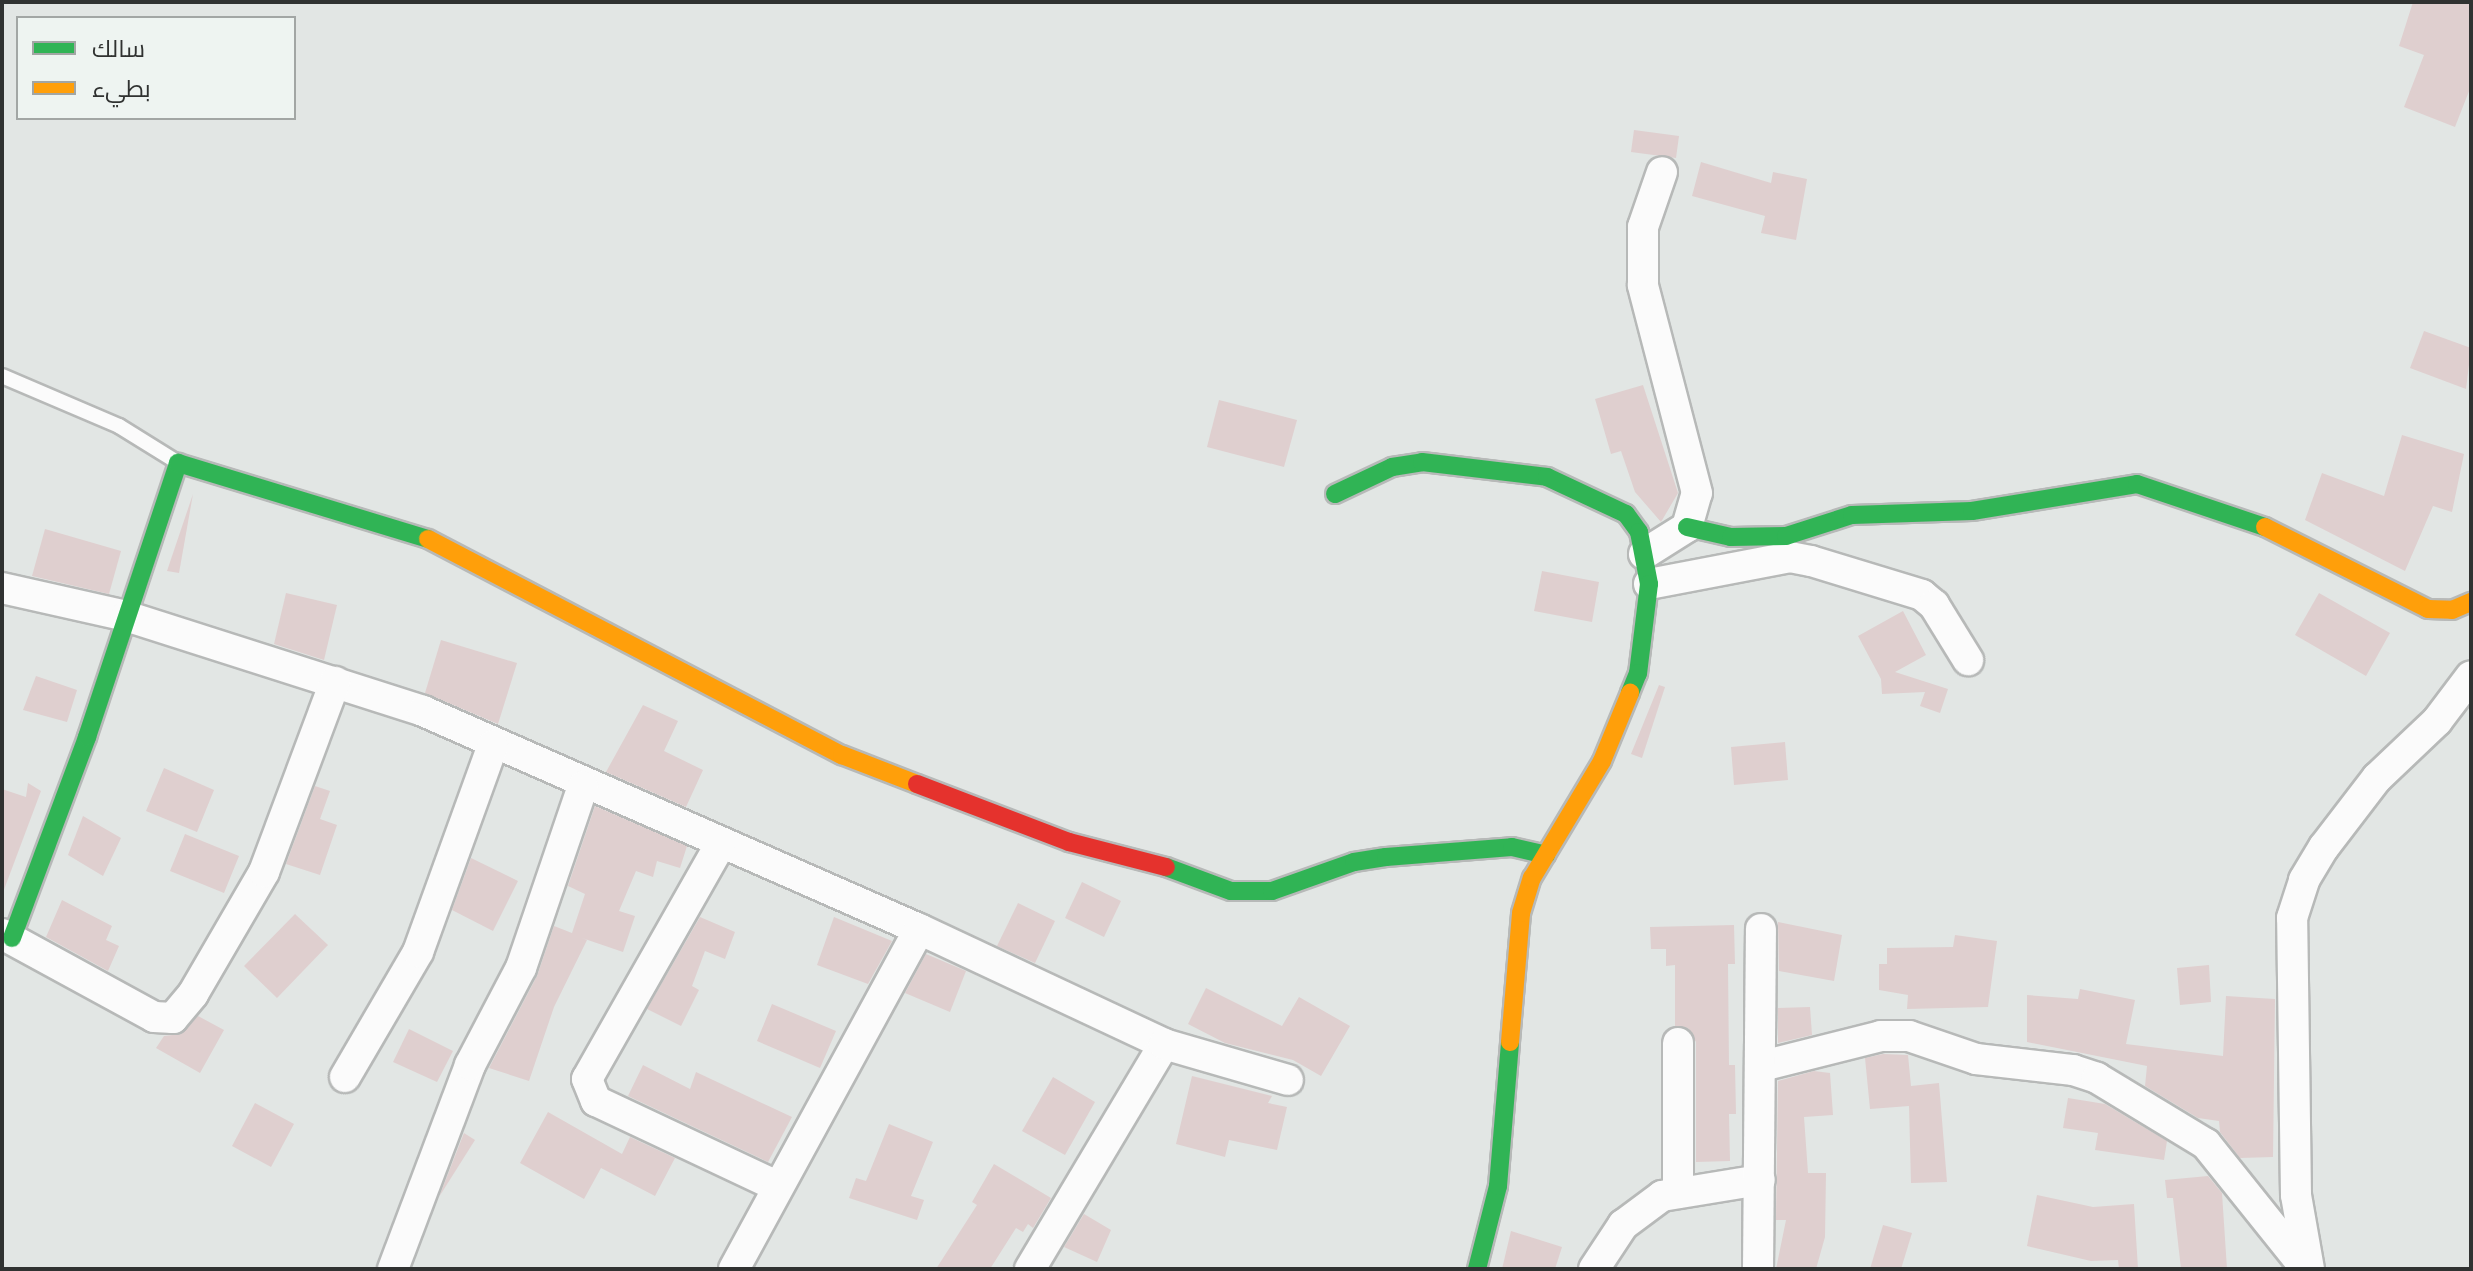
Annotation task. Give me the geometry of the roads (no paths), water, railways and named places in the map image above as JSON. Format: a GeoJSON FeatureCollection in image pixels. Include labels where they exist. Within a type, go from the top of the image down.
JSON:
{"type":"FeatureCollection","features":[{"type":"Feature","properties":{"kind":"street"},"geometry":{"type":"LineString","coordinates":[[1644,554],[1687,527],[1697,493],[1643,285],[1643,227],[1662,172]]}},
{"type":"Feature","properties":{"kind":"street"},"geometry":{"type":"LineString","coordinates":[[335,682],[264,872],[193,994],[173,1018],[154,1017],[7,936],[126,616],[178,463],[417,533],[842,755],[1069,842],[1142,858],[1231,891],[1272,891],[1354,862],[1386,857],[1512,847],[1546,855]]}},
{"type":"Feature","properties":{"kind":"street"},"geometry":{"type":"LineString","coordinates":[[1335,494],[1413,463],[1522,472],[1547,477],[1626,514],[1639,532],[1644,554],[1649,584],[1638,673],[1602,761],[1546,855],[1521,913],[1498,1186],[1477,1269]]}},
{"type":"Feature","properties":{"kind":"street"},"geometry":{"type":"LineString","coordinates":[[1687,527],[1731,537],[1786,536],[1852,515],[1972,511],[2137,484],[2260,524],[2428,609],[2440,612],[2471,602]]}},
{"type":"Feature","properties":{"kind":"street"},"geometry":{"type":"LineString","coordinates":[[1649,584],[1778,559],[1811,561],[1922,595],[1934,605],[1968,660]]}},
{"type":"Feature","properties":{"kind":"street"},"geometry":{"type":"LineString","coordinates":[[2,588],[126,616],[423,711],[583,786],[919,929],[1164,1044],[1288,1080]]}},
{"type":"Feature","properties":{"kind":"street"},"geometry":{"type":"LineString","coordinates":[[2307,1269],[2296,1195],[2292,918],[2304,880],[2324,847],[2377,778],[2437,721],[2471,676]]}},
{"type":"Feature","properties":{"kind":"street"},"geometry":{"type":"LineString","coordinates":[[345,1077],[418,952],[493,745]]}},
{"type":"Feature","properties":{"kind":"street"},"geometry":{"type":"LineString","coordinates":[[393,1269],[470,1065],[521,968],[583,786]]}},
{"type":"Feature","properties":{"kind":"street"},"geometry":{"type":"LineString","coordinates":[[720,845],[587,1079],[596,1101],[777,1186]]}},
{"type":"Feature","properties":{"kind":"street"},"geometry":{"type":"LineString","coordinates":[[734,1269],[919,929]]}},
{"type":"Feature","properties":{"kind":"street"},"geometry":{"type":"LineString","coordinates":[[1758,1269],[1761,929]]}},
{"type":"Feature","properties":{"kind":"street"},"geometry":{"type":"LineString","coordinates":[[1762,1066],[1881,1036],[1909,1036],[1976,1059],[2097,1078],[2206,1144],[2307,1269]]}},
{"type":"Feature","properties":{"kind":"street"},"geometry":{"type":"LineString","coordinates":[[1678,1043],[1678,1193]]}},
{"type":"Feature","properties":{"kind":"street"},"geometry":{"type":"LineString","coordinates":[[1030,1269],[1164,1044]]}},
{"type":"Feature","properties":{"kind":"street"},"geometry":{"type":"LineString","coordinates":[[1594,1269],[1623,1225],[1662,1196],[1760,1180]]}},
{"type":"Feature","properties":{"kind":"lane"},"geometry":{"type":"LineString","coordinates":[[2,376],[119,426],[178,463]]}}]}
